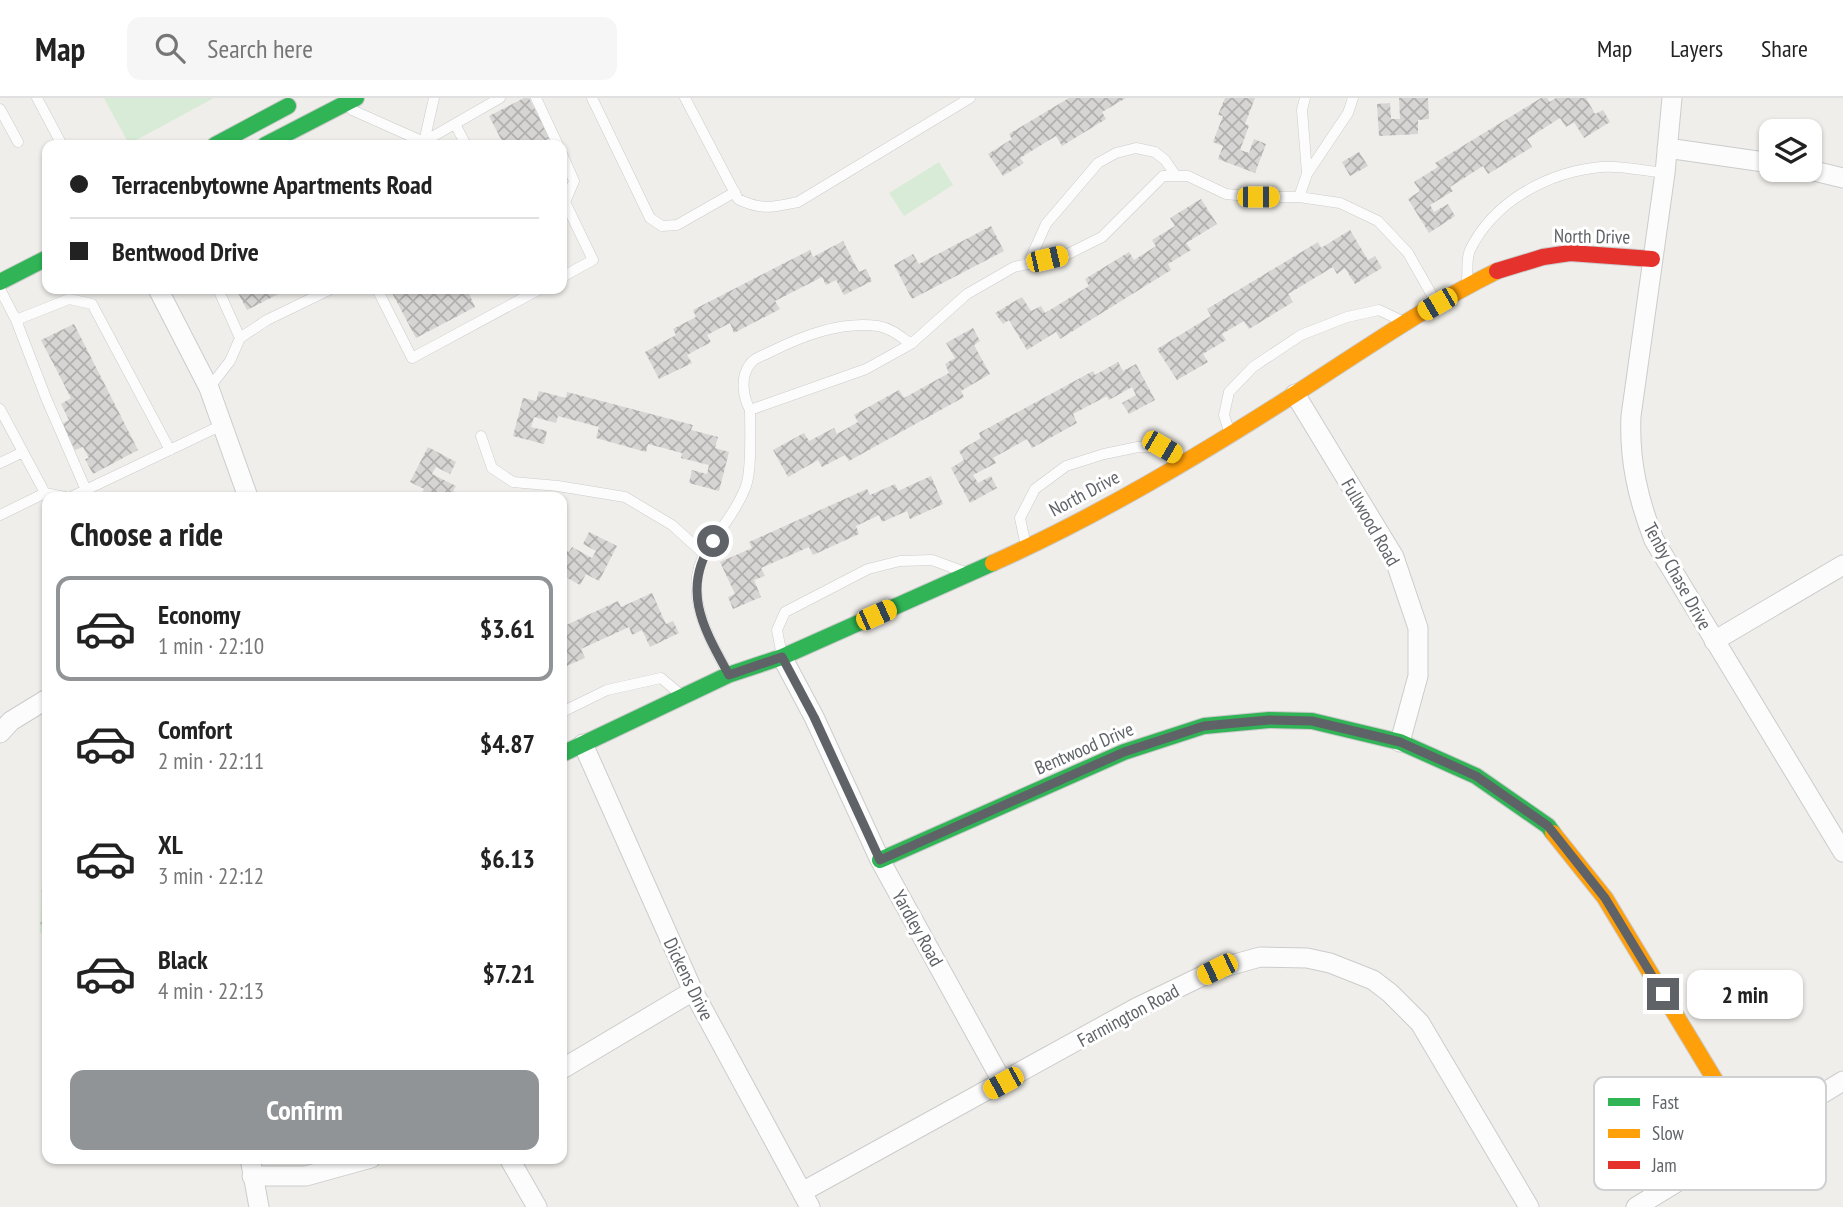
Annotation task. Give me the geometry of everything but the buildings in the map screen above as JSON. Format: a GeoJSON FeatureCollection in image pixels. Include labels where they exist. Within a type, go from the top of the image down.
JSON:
{"type":"FeatureCollection","features":[{"type":"Feature","properties":{"kind":"main road"},"geometry":{"type":"LineString","coordinates":[[224,140],[304,98]]}},
{"type":"Feature","properties":{"kind":"main road"},"geometry":{"type":"LineString","coordinates":[[275,140],[349,102]]}},
{"type":"Feature","properties":{"kind":"main road","name":"North Drive"},"geometry":{"type":"LineString","coordinates":[[567,752],[729,675],[782,657],[1026,548],[1184,460],[1295,394],[1406,322],[1496,271],[1543,257],[1570,253],[1653,259]]}},
{"type":"Feature","properties":{"kind":"main road"},"geometry":{"type":"LineString","coordinates":[[0,282],[42,261]]}},
{"type":"Feature","properties":{"kind":"main road","name":"Bentwood Drive"},"geometry":{"type":"LineString","coordinates":[[880,860],[1124,752],[1204,726],[1269,720],[1312,721],[1400,742],[1476,776],[1548,826],[1605,898],[1713,1077]]}},
{"type":"Feature","properties":{"kind":"street","name":"Tenby Chase Drive"},"geometry":{"type":"LineString","coordinates":[[1672,98],[1665,173],[1631,416],[1630,446],[1634,478],[1642,510],[1654,540],[1843,852]]}},
{"type":"Feature","properties":{"kind":"street"},"geometry":{"type":"LineString","coordinates":[[1667,148],[1759,161]]}},
{"type":"Feature","properties":{"kind":"street"},"geometry":{"type":"LineString","coordinates":[[1822,173],[1843,178]]}},
{"type":"Feature","properties":{"kind":"street"},"geometry":{"type":"LineString","coordinates":[[161,294],[209,388],[246,492]]}},
{"type":"Feature","properties":{"kind":"street","name":"Fullwood Road"},"geometry":{"type":"LineString","coordinates":[[1295,394],[1394,556],[1418,628],[1418,676],[1400,742]]}},
{"type":"Feature","properties":{"kind":"street"},"geometry":{"type":"LineString","coordinates":[[1714,641],[1843,565]]}},
{"type":"Feature","properties":{"kind":"street","name":"Yardley Road"},"geometry":{"type":"LineString","coordinates":[[782,657],[814,717],[880,860],[1003,1083]]}},
{"type":"Feature","properties":{"kind":"street"},"geometry":{"type":"LineString","coordinates":[[0,733],[11,721],[42,702]]}},
{"type":"Feature","properties":{"kind":"street","name":"Dickens Drive"},"geometry":{"type":"LineString","coordinates":[[583,744],[694,991],[806,1200]]}},
{"type":"Feature","properties":{"kind":"street","name":"Farmington Road"},"geometry":{"type":"LineString","coordinates":[[806,1200],[1136,1008],[1217,969],[1260,957],[1307,958],[1330,963],[1373,980],[1390,993],[1420,1023],[1529,1207]]}},
{"type":"Feature","properties":{"kind":"street"},"geometry":{"type":"LineString","coordinates":[[567,1066],[694,991]]}},
{"type":"Feature","properties":{"kind":"street"},"geometry":{"type":"LineString","coordinates":[[1826,1091],[1843,1081]]}},
{"type":"Feature","properties":{"kind":"street"},"geometry":{"type":"LineString","coordinates":[[259,1207],[251,1167],[306,1176],[349,1164]]}},
{"type":"Feature","properties":{"kind":"street"},"geometry":{"type":"LineString","coordinates":[[512,1164],[537,1207]]}},
{"type":"Feature","properties":{"kind":"street"},"geometry":{"type":"LineString","coordinates":[[1636,1207],[1664,1190]]}},
{"type":"Feature","properties":{"kind":"lane"},"geometry":{"type":"LineString","coordinates":[[37,98],[59,140]]}},
{"type":"Feature","properties":{"kind":"lane"},"geometry":{"type":"LineString","coordinates":[[422,140],[435,98]]}},
{"type":"Feature","properties":{"kind":"lane"},"geometry":{"type":"LineString","coordinates":[[428,140],[500,98]]}},
{"type":"Feature","properties":{"kind":"lane"},"geometry":{"type":"LineString","coordinates":[[536,98],[556,140]]}},
{"type":"Feature","properties":{"kind":"lane"},"geometry":{"type":"LineString","coordinates":[[592,98],[650,218],[662,226],[677,225],[734,192]]}},
{"type":"Feature","properties":{"kind":"lane"},"geometry":{"type":"LineString","coordinates":[[685,98],[738,199],[766,208],[798,202],[953,102],[970,98]]}},
{"type":"Feature","properties":{"kind":"lane"},"geometry":{"type":"LineString","coordinates":[[1305,98],[1301,110],[1307,174]]}},
{"type":"Feature","properties":{"kind":"lane"},"geometry":{"type":"LineString","coordinates":[[1299,197],[1307,174],[1349,113],[1353,98]]}},
{"type":"Feature","properties":{"kind":"lane"},"geometry":{"type":"LineString","coordinates":[[349,102],[414,140]]}},
{"type":"Feature","properties":{"kind":"lane"},"geometry":{"type":"LineString","coordinates":[[0,109],[18,142]]}},
{"type":"Feature","properties":{"kind":"lane"},"geometry":{"type":"LineString","coordinates":[[455,124],[463,140]]}},
{"type":"Feature","properties":{"kind":"lane"},"geometry":{"type":"LineString","coordinates":[[1028,264],[1046,224],[1098,163],[1116,153],[1136,148],[1155,152],[1166,160],[1176,176]]}},
{"type":"Feature","properties":{"kind":"lane"},"geometry":{"type":"LineString","coordinates":[[567,165],[574,181],[567,197]]}},
{"type":"Feature","properties":{"kind":"lane"},"geometry":{"type":"LineString","coordinates":[[1467,286],[1469,253],[1489,222],[1511,202],[1535,186],[1571,172],[1603,167],[1665,173]]}},
{"type":"Feature","properties":{"kind":"lane"},"geometry":{"type":"LineString","coordinates":[[751,410],[866,369],[911,344],[967,294],[1014,267],[1066,255],[1102,237],[1163,176],[1188,176],[1226,194],[1299,197],[1340,204],[1378,221],[1408,253],[1437,304]]}},
{"type":"Feature","properties":{"kind":"lane"},"geometry":{"type":"LineString","coordinates":[[567,206],[593,260],[567,274]]}},
{"type":"Feature","properties":{"kind":"lane"},"geometry":{"type":"LineString","coordinates":[[0,289],[16,320],[86,490]]}},
{"type":"Feature","properties":{"kind":"lane"},"geometry":{"type":"LineString","coordinates":[[220,294],[240,338]]}},
{"type":"Feature","properties":{"kind":"lane"},"geometry":{"type":"LineString","coordinates":[[209,388],[230,360],[240,338],[267,320],[321,294]]}},
{"type":"Feature","properties":{"kind":"lane"},"geometry":{"type":"LineString","coordinates":[[380,294],[412,358],[531,294]]}},
{"type":"Feature","properties":{"kind":"lane"},"geometry":{"type":"LineString","coordinates":[[16,320],[69,299],[92,304],[170,450]]}},
{"type":"Feature","properties":{"kind":"lane"},"geometry":{"type":"LineString","coordinates":[[1229,433],[1224,415],[1229,392],[1254,366],[1301,335],[1347,317],[1379,310],[1406,322]]}},
{"type":"Feature","properties":{"kind":"lane"},"geometry":{"type":"LineString","coordinates":[[729,675],[704,629],[695,588],[704,554],[736,508],[747,482],[751,410],[745,401],[746,371],[751,361],[791,341],[824,330],[856,325],[880,326],[892,330],[911,344]]}},
{"type":"Feature","properties":{"kind":"lane"},"geometry":{"type":"LineString","coordinates":[[0,409],[44,492]]}},
{"type":"Feature","properties":{"kind":"lane"},"geometry":{"type":"LineString","coordinates":[[82,492],[222,425]]}},
{"type":"Feature","properties":{"kind":"lane"},"geometry":{"type":"LineString","coordinates":[[481,436],[492,468],[513,482],[625,497],[672,526],[704,554]]}},
{"type":"Feature","properties":{"kind":"lane"},"geometry":{"type":"LineString","coordinates":[[1026,548],[1020,518],[1035,489],[1066,466],[1138,447],[1162,447],[1184,460]]}},
{"type":"Feature","properties":{"kind":"lane"},"geometry":{"type":"LineString","coordinates":[[0,463],[23,452]]}},
{"type":"Feature","properties":{"kind":"lane"},"geometry":{"type":"LineString","coordinates":[[0,515],[42,494]]}},
{"type":"Feature","properties":{"kind":"lane"},"geometry":{"type":"LineString","coordinates":[[782,657],[777,631],[785,612],[868,569],[900,561],[932,560],[969,573]]}},
{"type":"Feature","properties":{"kind":"lane"},"geometry":{"type":"LineString","coordinates":[[567,710],[607,690],[661,678],[683,696]]}},
{"type":"Feature","properties":{"kind":"green space"},"geometry":{"type":"Polygon","coordinates":[[[104,98],[214,98],[136,140],[127,140],[104,98]]]}},
{"type":"Feature","properties":{"kind":"green space"},"geometry":{"type":"Polygon","coordinates":[[[939,162],[953,185],[904,216],[889,193],[939,162]]]}},
{"type":"Feature","properties":{"kind":"green space"},"geometry":{"type":"Polygon","coordinates":[[[42,878],[42,933],[40,933],[42,878]]]}},
{"type":"Feature","properties":{"kind":"traffic: fast"},"geometry":{"type":"LineString","coordinates":[[275,140],[356,98]]}},
{"type":"Feature","properties":{"kind":"traffic: fast"},"geometry":{"type":"LineString","coordinates":[[224,140],[288,106]]}},
{"type":"Feature","properties":{"kind":"traffic: fast"},"geometry":{"type":"LineString","coordinates":[[0,282],[42,261]]}},
{"type":"Feature","properties":{"kind":"traffic: fast"},"geometry":{"type":"LineString","coordinates":[[567,752],[728,675],[782,657],[993,563]]}},
{"type":"Feature","properties":{"kind":"traffic: fast"},"geometry":{"type":"LineString","coordinates":[[880,860],[1124,752],[1204,726],[1269,720],[1312,721],[1400,742],[1476,776],[1548,826],[1553,833]]}},
{"type":"Feature","properties":{"kind":"traffic: slow"},"geometry":{"type":"LineString","coordinates":[[993,563],[1148,484],[1261,416],[1421,313],[1497,271]]}},
{"type":"Feature","properties":{"kind":"traffic: slow"},"geometry":{"type":"LineString","coordinates":[[1553,833],[1605,898],[1713,1077]]}},
{"type":"Feature","properties":{"kind":"traffic: jam"},"geometry":{"type":"LineString","coordinates":[[1497,271],[1543,257],[1570,253],[1652,259]]}},
{"type":"Feature","properties":{"kind":"route"},"geometry":{"type":"LineString","coordinates":[[713,541],[704,554],[695,588],[704,629],[729,675],[782,657],[814,717],[880,860],[1124,752],[1204,726],[1269,720],[1312,721],[1400,742],[1476,776],[1548,826],[1605,898],[1663,994]]}}]}
